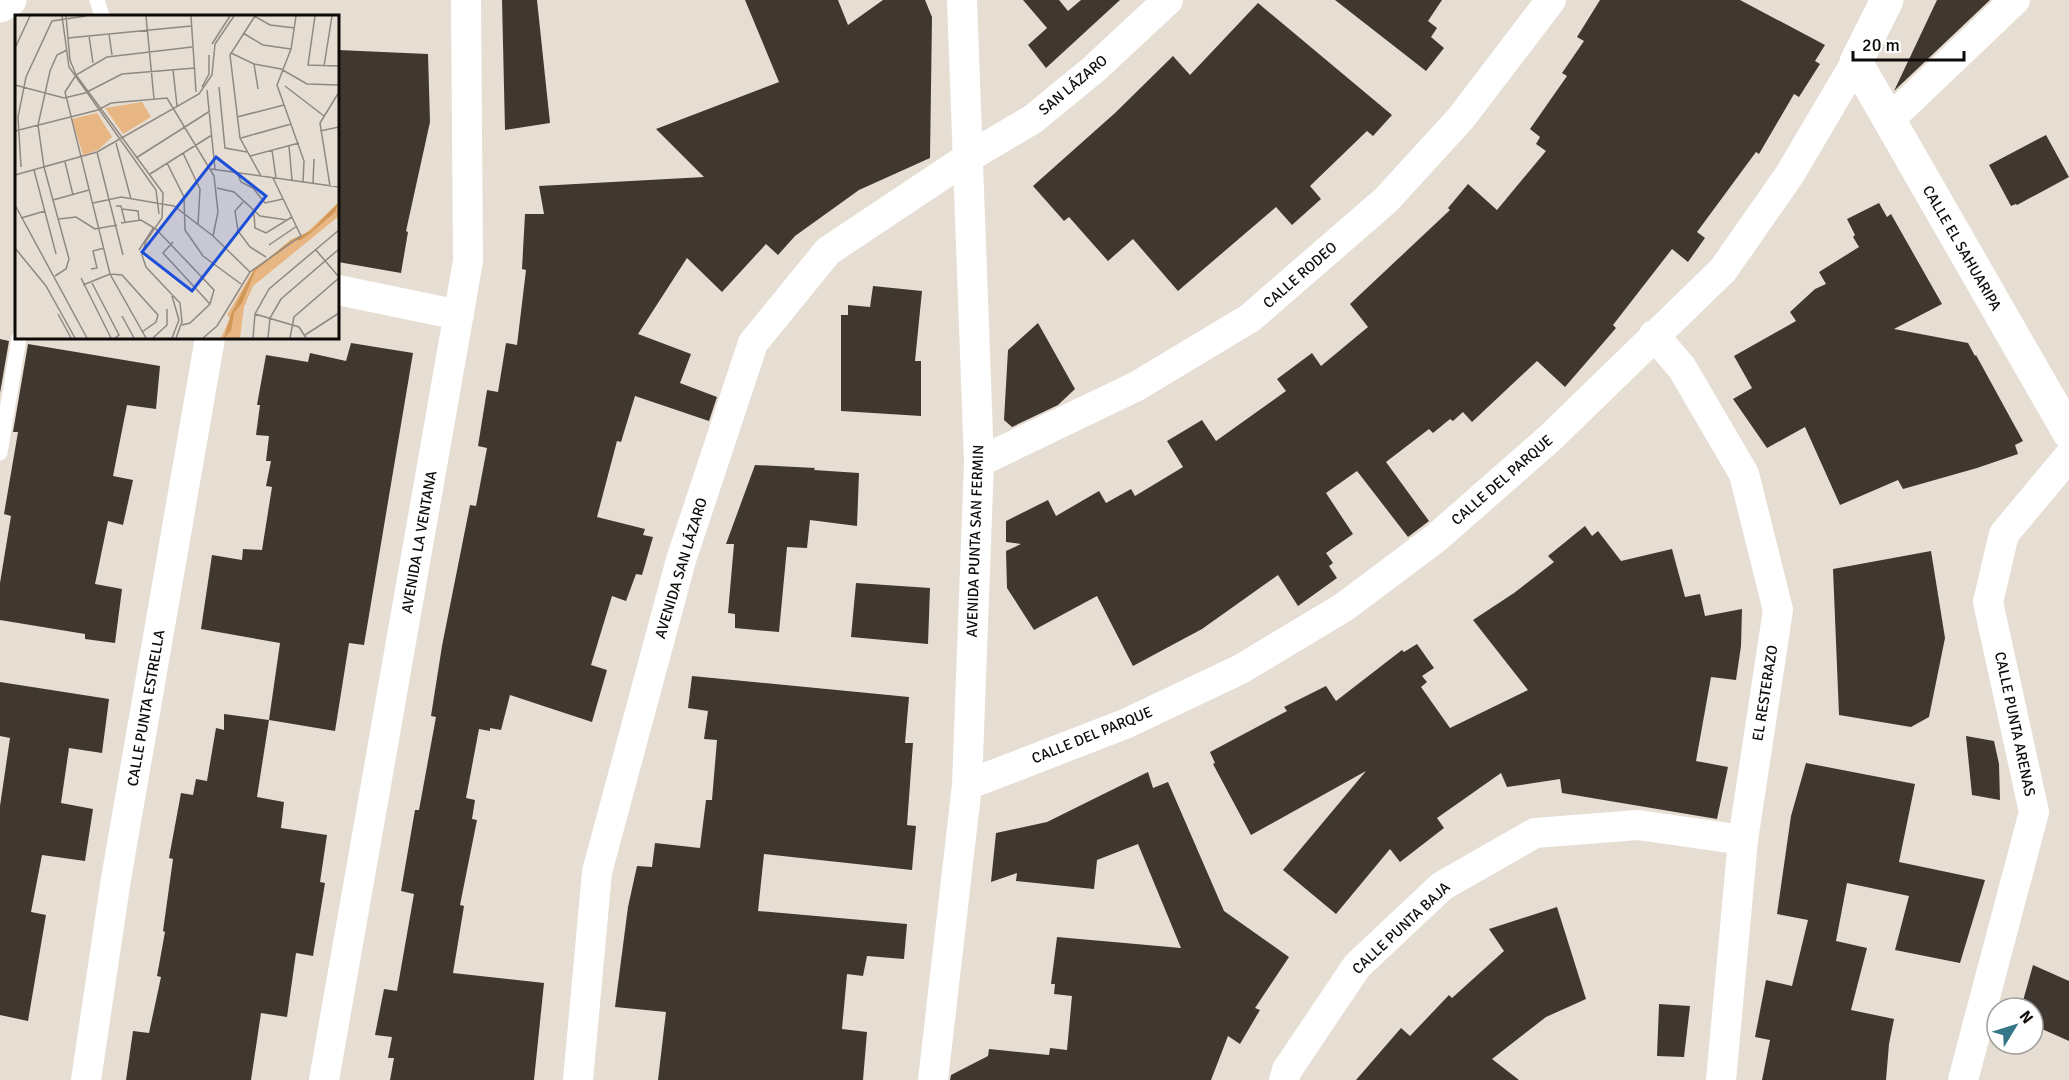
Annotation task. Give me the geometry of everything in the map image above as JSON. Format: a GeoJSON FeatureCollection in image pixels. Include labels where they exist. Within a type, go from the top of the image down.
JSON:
{"type":"FeatureCollection","features":[{"type":"Feature","properties":{"kind":"street"},"geometry":{"type":"LineString","coordinates":[[0,6],[10,0]]}},
{"type":"Feature","properties":{"kind":"street","name":"AVENIDA LA VENTANA"},"geometry":{"type":"LineString","coordinates":[[324,1080],[468,261],[466,0]]}},
{"type":"Feature","properties":{"kind":"street","name":"AVENIDA PUNTA SAN FERMIN"},"geometry":{"type":"LineString","coordinates":[[933,1080],[967,785],[979,462],[962,0]]}},
{"type":"Feature","properties":{"kind":"street","name":"SAN LÁZARO"},"geometry":{"type":"LineString","coordinates":[[969,157],[1033,119],[1094,69],[1168,0]]}},
{"type":"Feature","properties":{"kind":"street","name":"CALLE RODEO"},"geometry":{"type":"LineString","coordinates":[[979,462],[1137,386],[1250,318],[1386,200],[1461,118],[1551,0]]}},
{"type":"Feature","properties":{"kind":"street","name":"CALLE DEL PARQUE"},"geometry":{"type":"LineString","coordinates":[[967,785],[1135,719],[1240,669],[1344,607],[1436,538],[1541,446],[1723,270],[1790,174],[1856,62],[1887,0]]}},
{"type":"Feature","properties":{"kind":"street"},"geometry":{"type":"LineString","coordinates":[[1889,120],[2015,0]]}},
{"type":"Feature","properties":{"kind":"street","name":"CALLE EL SAHUARIPA"},"geometry":{"type":"LineString","coordinates":[[1856,62],[2069,433]]}},
{"type":"Feature","properties":{"kind":"street","name":"AVENIDA SAN LÁZARO"},"geometry":{"type":"LineString","coordinates":[[578,1080],[597,872],[681,560],[753,343],[828,251],[969,157]]}},
{"type":"Feature","properties":{"kind":"street"},"geometry":{"type":"LineString","coordinates":[[339,290],[459,315]]}},
{"type":"Feature","properties":{"kind":"street","name":"EL RESTERAZO"},"geometry":{"type":"LineString","coordinates":[[1654,335],[1682,368],[1744,474],[1778,610],[1743,840],[1721,1080]]}},
{"type":"Feature","properties":{"kind":"street","name":"CALLE PUNTA ESTRELLA"},"geometry":{"type":"LineString","coordinates":[[86,1080],[116,879],[210,339]]}},
{"type":"Feature","properties":{"kind":"street","name":"CALLE PUNTA ARENAS"},"geometry":{"type":"LineString","coordinates":[[1964,1080],[2034,812],[1988,602],[2004,534],[2069,456]]}},
{"type":"Feature","properties":{"kind":"street","name":"CALLE PUNTA BAJA"},"geometry":{"type":"LineString","coordinates":[[1284,1080],[1287,1070],[1357,966],[1442,886],[1535,833],[1638,825],[1743,840]]}},
{"type":"Feature","properties":{"kind":"lane"},"geometry":{"type":"LineString","coordinates":[[97,0],[102,15]]}},
{"type":"Feature","properties":{"kind":"lane"},"geometry":{"type":"LineString","coordinates":[[0,453],[19,339]]}},
{"type":"Feature","properties":{"kind":"building"},"geometry":{"type":"Polygon","coordinates":[[[502,0],[537,0],[550,123],[505,130],[502,0]]]}},
{"type":"Feature","properties":{"kind":"building"},"geometry":{"type":"Polygon","coordinates":[[[745,0],[838,0],[848,25],[883,0],[925,0],[932,17],[930,158],[859,190],[795,236],[778,255],[766,244],[722,292],[687,258],[638,334],[691,354],[680,383],[717,397],[709,421],[635,396],[621,442],[617,441],[597,517],[645,529],[643,535],[653,537],[642,575],[636,574],[626,601],[612,596],[591,665],[607,670],[592,722],[510,695],[501,730],[479,729],[466,798],[475,800],[472,819],[477,820],[460,905],[464,906],[453,973],[544,983],[534,1080],[390,1080],[394,1058],[388,1058],[392,1037],[375,1035],[384,989],[397,991],[414,894],[401,891],[415,810],[419,810],[436,717],[431,716],[442,646],[470,505],[476,506],[487,448],[478,446],[487,390],[498,392],[506,343],[517,345],[526,270],[522,269],[525,214],[544,214],[539,186],[704,177],[656,129],[779,82],[745,0]]]}},
{"type":"Feature","properties":{"kind":"building"},"geometry":{"type":"Polygon","coordinates":[[[1023,0],[1059,0],[1068,11],[1081,0],[1120,0],[1046,68],[1028,45],[1047,28],[1023,0]]]}},
{"type":"Feature","properties":{"kind":"building"},"geometry":{"type":"Polygon","coordinates":[[[1335,0],[1442,0],[1428,21],[1437,28],[1431,37],[1444,48],[1426,71],[1335,0]]]}},
{"type":"Feature","properties":{"kind":"building"},"geometry":{"type":"Polygon","coordinates":[[[1600,0],[1740,0],[1825,45],[1815,61],[1820,64],[1799,97],[1794,94],[1759,154],[1756,152],[1697,232],[1705,238],[1688,262],[1672,249],[1613,325],[1616,328],[1565,387],[1537,361],[1472,422],[1463,412],[1433,433],[1429,429],[1386,462],[1429,521],[1408,537],[1357,471],[1326,493],[1353,534],[1326,553],[1333,563],[1329,566],[1337,578],[1298,606],[1278,575],[1202,629],[1133,666],[1097,596],[1034,630],[1007,588],[1006,551],[1021,544],[1006,542],[1006,521],[1048,500],[1056,516],[1099,491],[1106,503],[1131,489],[1135,496],[1183,467],[1167,441],[1202,420],[1216,441],[1286,391],[1277,379],[1312,353],[1321,366],[1368,327],[1350,304],[1450,210],[1448,208],[1468,184],[1497,210],[1546,151],[1536,144],[1540,137],[1530,129],[1567,76],[1562,73],[1584,41],[1577,37],[1600,0]]]}},
{"type":"Feature","properties":{"kind":"building"},"geometry":{"type":"Polygon","coordinates":[[[1937,0],[1990,0],[1894,91],[1937,0]]]}},
{"type":"Feature","properties":{"kind":"building"},"geometry":{"type":"Polygon","coordinates":[[[1258,3],[1392,115],[1373,136],[1367,131],[1310,186],[1321,199],[1292,225],[1276,207],[1178,291],[1133,239],[1108,261],[1069,217],[1064,221],[1033,186],[1115,113],[1173,56],[1190,75],[1258,3]]]}},
{"type":"Feature","properties":{"kind":"building"},"geometry":{"type":"Polygon","coordinates":[[[339,50],[428,54],[430,122],[406,231],[408,232],[401,273],[339,262],[339,50]]]}},
{"type":"Feature","properties":{"kind":"building"},"geometry":{"type":"Polygon","coordinates":[[[2046,135],[2069,177],[2011,206],[1989,165],[2046,135]]]}},
{"type":"Feature","properties":{"kind":"building"},"geometry":{"type":"Polygon","coordinates":[[[1879,203],[1887,217],[1891,214],[1942,304],[1894,329],[1968,343],[2023,441],[2015,445],[2018,454],[1903,489],[1898,480],[1840,505],[1805,427],[1767,448],[1733,399],[1752,388],[1734,356],[1796,321],[1790,312],[1815,289],[1826,284],[1819,272],[1859,247],[1847,219],[1879,203]]]}},
{"type":"Feature","properties":{"kind":"building"},"geometry":{"type":"Polygon","coordinates":[[[873,286],[922,291],[915,361],[921,361],[921,416],[841,411],[841,315],[848,315],[848,305],[870,307],[873,286]]]}},
{"type":"Feature","properties":{"kind":"building"},"geometry":{"type":"Polygon","coordinates":[[[1038,323],[1075,389],[1058,405],[1012,427],[1004,420],[1008,350],[1038,323]]]}},
{"type":"Feature","properties":{"kind":"building"},"geometry":{"type":"Polygon","coordinates":[[[0,339],[9,341],[0,393],[0,339]]]}},
{"type":"Feature","properties":{"kind":"building"},"geometry":{"type":"Polygon","coordinates":[[[351,343],[413,353],[364,645],[349,643],[335,731],[269,720],[280,643],[201,629],[212,555],[242,560],[243,549],[262,550],[272,487],[266,486],[271,461],[266,461],[269,436],[256,435],[260,405],[257,405],[266,355],[308,362],[310,353],[346,361],[351,343]]]}},
{"type":"Feature","properties":{"kind":"building"},"geometry":{"type":"Polygon","coordinates":[[[28,344],[160,366],[156,409],[127,405],[113,476],[133,480],[123,525],[108,521],[95,584],[122,589],[115,643],[85,639],[85,634],[0,620],[0,583],[11,516],[4,514],[18,432],[13,432],[28,344]]]}},
{"type":"Feature","properties":{"kind":"building"},"geometry":{"type":"Polygon","coordinates":[[[755,465],[859,473],[857,526],[810,520],[807,548],[787,547],[779,632],[735,628],[735,614],[728,613],[734,544],[726,544],[755,465]]]}},
{"type":"Feature","properties":{"kind":"building"},"geometry":{"type":"Polygon","coordinates":[[[1585,526],[1592,536],[1598,531],[1621,561],[1672,549],[1685,597],[1700,594],[1705,616],[1742,609],[1741,646],[1736,680],[1711,677],[1696,761],[1728,767],[1717,819],[1562,793],[1560,779],[1507,787],[1501,773],[1437,818],[1444,828],[1400,862],[1390,849],[1336,914],[1283,870],[1366,771],[1251,835],[1213,764],[1215,763],[1210,752],[1287,711],[1284,707],[1326,686],[1336,701],[1402,650],[1404,652],[1417,644],[1434,668],[1422,676],[1427,682],[1421,687],[1450,728],[1528,690],[1473,620],[1514,593],[1554,562],[1548,556],[1585,526]]]}},
{"type":"Feature","properties":{"kind":"building"},"geometry":{"type":"Polygon","coordinates":[[[1931,551],[1945,638],[1929,717],[1911,727],[1839,715],[1833,569],[1931,551]]]}},
{"type":"Feature","properties":{"kind":"building"},"geometry":{"type":"Polygon","coordinates":[[[856,583],[930,588],[928,644],[851,637],[856,583]]]}},
{"type":"Feature","properties":{"kind":"building"},"geometry":{"type":"Polygon","coordinates":[[[692,676],[909,697],[905,743],[913,743],[907,825],[916,826],[912,870],[764,854],[758,911],[907,924],[904,959],[867,956],[863,976],[847,974],[842,1029],[867,1032],[863,1080],[658,1080],[666,1012],[615,1007],[628,907],[637,866],[652,867],[655,843],[700,848],[706,800],[712,800],[717,740],[704,739],[708,711],[688,708],[692,676]]]}},
{"type":"Feature","properties":{"kind":"building"},"geometry":{"type":"Polygon","coordinates":[[[0,682],[109,699],[102,753],[69,748],[61,803],[93,809],[85,861],[42,855],[31,912],[46,915],[28,1021],[0,1015],[0,806],[10,738],[0,736],[0,682]]]}},
{"type":"Feature","properties":{"kind":"building"},"geometry":{"type":"Polygon","coordinates":[[[224,714],[269,720],[257,797],[284,802],[281,828],[327,835],[320,882],[325,883],[313,956],[296,953],[287,1017],[261,1013],[251,1080],[126,1080],[133,1031],[149,1033],[161,977],[157,976],[165,932],[163,931],[173,859],[169,858],[181,793],[193,795],[196,779],[207,781],[216,728],[224,730],[224,714]]]}},
{"type":"Feature","properties":{"kind":"building"},"geometry":{"type":"Polygon","coordinates":[[[1966,736],[1994,741],[1999,764],[2000,800],[1972,795],[1966,736]]]}},
{"type":"Feature","properties":{"kind":"building"},"geometry":{"type":"Polygon","coordinates":[[[1806,763],[1915,784],[1899,862],[1985,880],[1960,963],[1895,950],[1909,896],[1847,883],[1836,941],[1867,948],[1851,1010],[1894,1019],[1886,1080],[1762,1080],[1770,1040],[1755,1037],[1766,980],[1792,986],[1808,920],[1777,914],[1791,816],[1806,763]]]}},
{"type":"Feature","properties":{"kind":"building"},"geometry":{"type":"Polygon","coordinates":[[[1148,772],[1153,788],[1168,782],[1224,911],[1289,957],[1255,1008],[1260,1010],[1240,1044],[1228,1036],[1211,1080],[950,1080],[951,1075],[988,1056],[989,1049],[1049,1055],[1050,1048],[1067,1050],[1072,996],[1054,994],[1055,984],[1051,984],[1057,937],[1181,948],[1138,844],[1097,860],[1094,889],[1016,881],[1017,873],[991,882],[996,833],[1047,822],[1148,772]]]}},
{"type":"Feature","properties":{"kind":"building"},"geometry":{"type":"Polygon","coordinates":[[[1557,907],[1586,999],[1546,1017],[1492,1059],[1519,1080],[1356,1080],[1401,1028],[1410,1036],[1449,995],[1452,998],[1504,951],[1489,929],[1557,907]]]}},
{"type":"Feature","properties":{"kind":"building"},"geometry":{"type":"Polygon","coordinates":[[[2033,965],[2069,981],[2069,1041],[2045,1030],[2045,996],[2024,996],[2033,965]]]}},
{"type":"Feature","properties":{"kind":"building"},"geometry":{"type":"Polygon","coordinates":[[[1659,1004],[1690,1006],[1684,1057],[1657,1056],[1659,1004]]]}}]}
